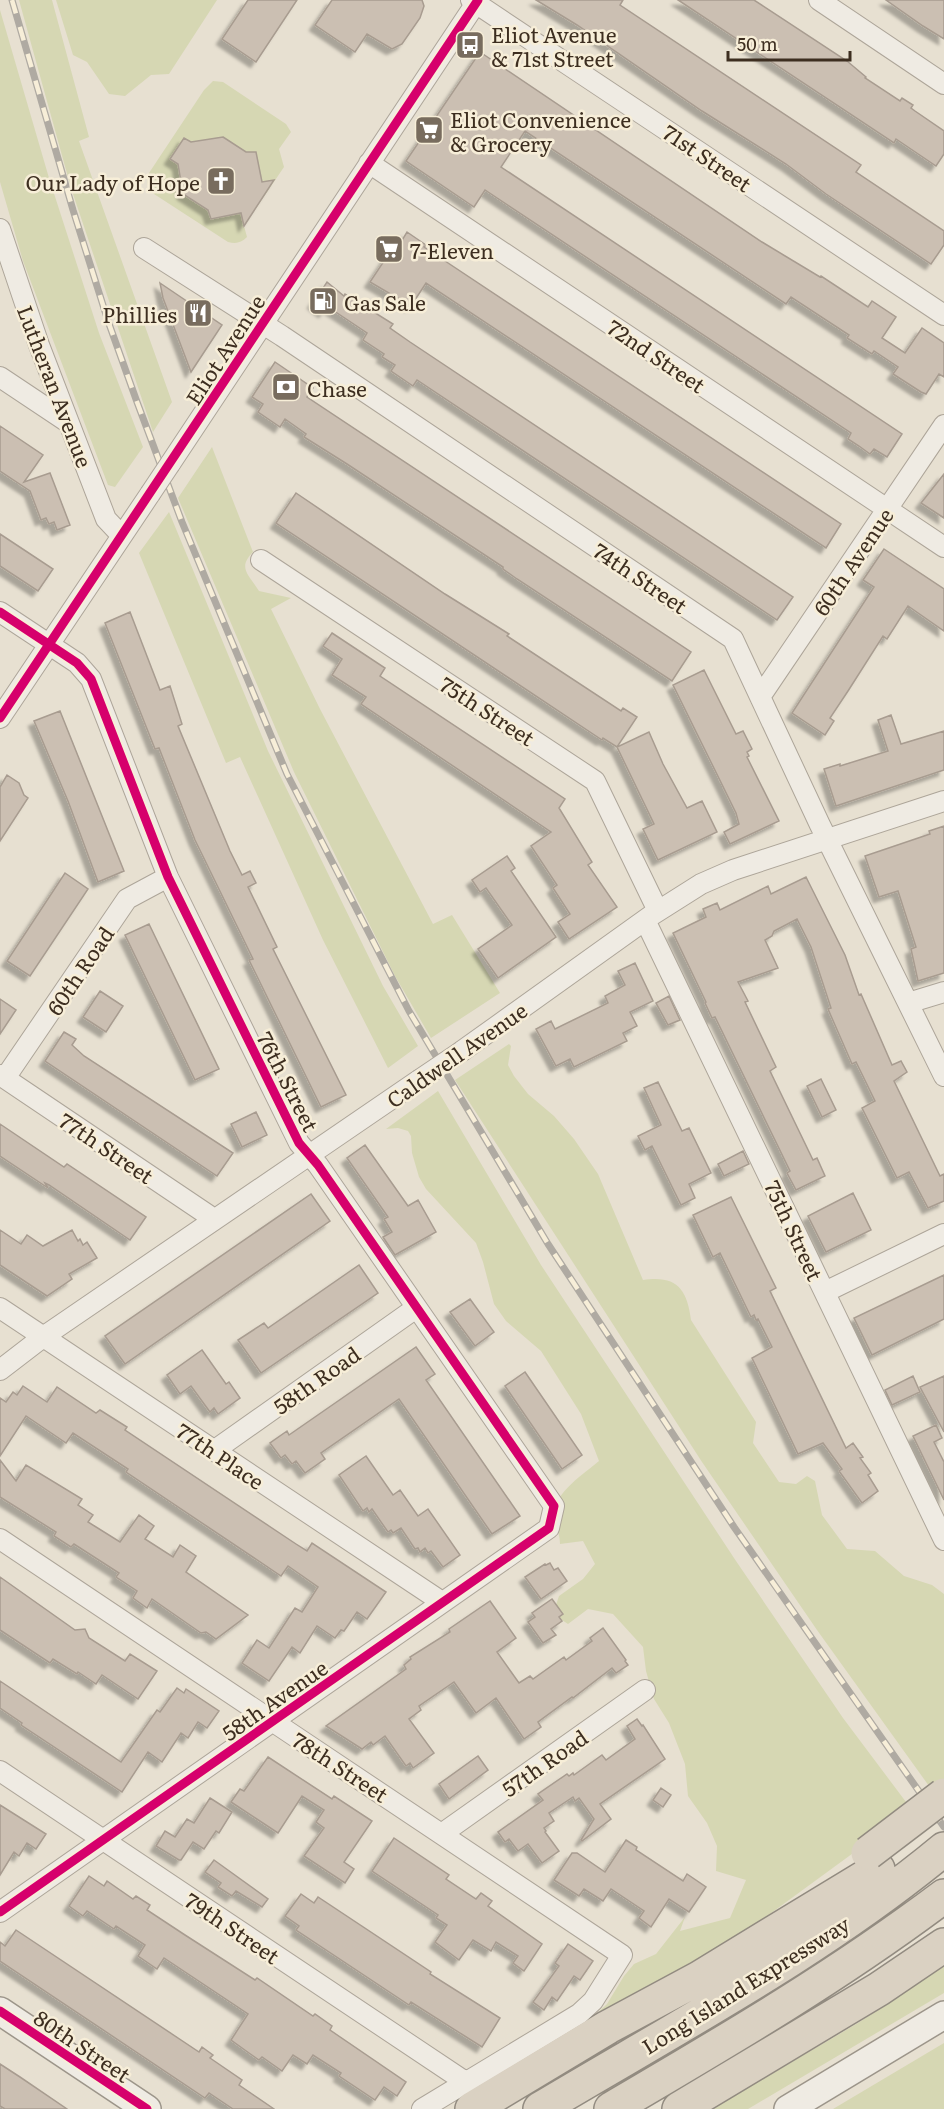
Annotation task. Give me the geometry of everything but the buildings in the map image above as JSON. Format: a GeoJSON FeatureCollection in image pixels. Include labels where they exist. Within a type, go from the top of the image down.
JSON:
{"type":"FeatureCollection","features":[{"type":"Feature","properties":{"kind":"highway"},"geometry":{"type":"LineString","coordinates":[[880,1870],[944,1795]]}},
{"type":"Feature","properties":{"kind":"highway"},"geometry":{"type":"LineString","coordinates":[[469,2096],[609,2027],[880,1870],[944,1823]]}},
{"type":"Feature","properties":{"kind":"highway","name":"Long Island Expressway"},"geometry":{"type":"LineString","coordinates":[[540,2109],[791,1959],[880,1870],[944,1849]]}},
{"type":"Feature","properties":{"kind":"highway","name":"Long Island Expressway"},"geometry":{"type":"LineString","coordinates":[[611,2109],[812,1989],[862,1956],[944,1896]]}},
{"type":"Feature","properties":{"kind":"highway"},"geometry":{"type":"LineString","coordinates":[[679,2109],[879,1989],[941,1946]]}},
{"type":"Feature","properties":{"kind":"street"},"geometry":{"type":"LineString","coordinates":[[819,0],[944,84]]}},
{"type":"Feature","properties":{"kind":"street","name":"Eliot Avenue"},"geometry":{"type":"LineString","coordinates":[[0,718],[475,1]]}},
{"type":"Feature","properties":{"kind":"street","name":"71st Street"},"geometry":{"type":"LineString","coordinates":[[475,1],[944,315]]}},
{"type":"Feature","properties":{"kind":"street","name":"72nd Street"},"geometry":{"type":"LineString","coordinates":[[369,164],[944,547]]}},
{"type":"Feature","properties":{"kind":"street","name":"Lutheran Avenue"},"geometry":{"type":"LineString","coordinates":[[0,229],[39,345],[106,519],[122,536]]}},
{"type":"Feature","properties":{"kind":"street","name":"74th Street"},"geometry":{"type":"LineString","coordinates":[[144,248],[263,324],[733,639],[944,1076]]}},
{"type":"Feature","properties":{"kind":"street"},"geometry":{"type":"LineString","coordinates":[[0,377],[69,423]]}},
{"type":"Feature","properties":{"kind":"street","name":"60th Avenue"},"geometry":{"type":"LineString","coordinates":[[760,697],[944,425]]}},
{"type":"Feature","properties":{"kind":"street","name":"75th Street"},"geometry":{"type":"LineString","coordinates":[[261,560],[595,781],[652,916],[825,1292],[944,1540]]}},
{"type":"Feature","properties":{"kind":"street","name":"76th Street"},"geometry":{"type":"LineString","coordinates":[[0,612],[77,663],[91,679],[168,877],[299,1143],[318,1166],[554,1506]]}},
{"type":"Feature","properties":{"kind":"street","name":"Caldwell Avenue"},"geometry":{"type":"LineString","coordinates":[[0,1370],[43,1337],[462,1051],[652,916],[701,884],[733,870],[944,801]]}},
{"type":"Feature","properties":{"kind":"street","name":"60th Road"},"geometry":{"type":"LineString","coordinates":[[3,1077],[127,899],[168,877]]}},
{"type":"Feature","properties":{"kind":"street"},"geometry":{"type":"LineString","coordinates":[[908,1002],[944,992]]}},
{"type":"Feature","properties":{"kind":"street","name":"77th Street"},"geometry":{"type":"LineString","coordinates":[[3,1077],[214,1219]]}},
{"type":"Feature","properties":{"kind":"street"},"geometry":{"type":"LineString","coordinates":[[825,1292],[944,1234]]}},
{"type":"Feature","properties":{"kind":"street","name":"77th Place"},"geometry":{"type":"LineString","coordinates":[[0,1308],[442,1602]]}},
{"type":"Feature","properties":{"kind":"street","name":"58th Road"},"geometry":{"type":"LineString","coordinates":[[215,1450],[416,1308]]}},
{"type":"Feature","properties":{"kind":"street","name":"58th Avenue"},"geometry":{"type":"LineString","coordinates":[[0,1912],[549,1528],[554,1506]]}},
{"type":"Feature","properties":{"kind":"street","name":"78th Street"},"geometry":{"type":"LineString","coordinates":[[0,1539],[622,1955],[593,2001],[579,2014],[469,2096]]}},
{"type":"Feature","properties":{"kind":"street","name":"57th Road"},"geometry":{"type":"LineString","coordinates":[[442,1833],[645,1690]]}},
{"type":"Feature","properties":{"kind":"street","name":"79th Street"},"geometry":{"type":"LineString","coordinates":[[0,1771],[103,1840],[469,2096]]}},
{"type":"Feature","properties":{"kind":"street","name":"80th Street"},"geometry":{"type":"LineString","coordinates":[[0,2011],[147,2109]]}},
{"type":"Feature","properties":{"kind":"street"},"geometry":{"type":"LineString","coordinates":[[788,2109],[944,2015]]}},
{"type":"Feature","properties":{"kind":"street"},"geometry":{"type":"LineString","coordinates":[[422,2109],[469,2096]]}},
{"type":"Feature","properties":{"kind":"green space"},"geometry":{"type":"Polygon","coordinates":[[[19,0],[52,0],[89,137],[79,141],[172,402],[153,432],[71,188],[19,0]]]}},
{"type":"Feature","properties":{"kind":"green space"},"geometry":{"type":"Polygon","coordinates":[[[56,0],[217,0],[169,74],[151,75],[125,96],[109,94],[87,62],[73,55],[56,0]]]}},
{"type":"Feature","properties":{"kind":"green space"},"geometry":{"type":"Polygon","coordinates":[[[0,10],[49,178],[99,333],[143,447],[115,487],[108,485],[23,261],[0,182],[0,10]]]}},
{"type":"Feature","properties":{"kind":"green space"},"geometry":{"type":"Polygon","coordinates":[[[213,81],[223,82],[286,124],[291,132],[279,149],[284,167],[244,226],[247,237],[236,243],[228,242],[154,194],[148,184],[149,173],[204,90],[213,81]]]}},
{"type":"Feature","properties":{"kind":"green space"},"geometry":{"type":"Polygon","coordinates":[[[212,447],[253,552],[245,567],[248,576],[259,591],[291,598],[271,609],[320,709],[433,924],[452,915],[500,993],[431,1038],[395,976],[294,772],[178,498],[212,447]]]}},
{"type":"Feature","properties":{"kind":"green space"},"geometry":{"type":"Polygon","coordinates":[[[169,512],[268,751],[383,986],[418,1046],[388,1068],[323,940],[240,757],[226,763],[139,553],[169,512]]]}},
{"type":"Feature","properties":{"kind":"green space"},"geometry":{"type":"Polygon","coordinates":[[[509,1044],[511,1046],[508,1065],[514,1076],[528,1094],[554,1116],[574,1139],[598,1174],[643,1280],[672,1282],[683,1292],[691,1320],[756,1422],[753,1443],[779,1482],[796,1484],[807,1476],[815,1481],[822,1515],[847,1549],[875,1551],[904,1576],[932,1585],[944,1594],[944,1784],[934,1793],[817,1630],[702,1462],[455,1080],[509,1044]]]}},
{"type":"Feature","properties":{"kind":"green space"},"geometry":{"type":"Polygon","coordinates":[[[438,1091],[541,1265],[736,1561],[843,1718],[912,1810],[763,1919],[608,2014],[586,2024],[607,2004],[634,1964],[656,1954],[685,1917],[680,1931],[730,1918],[746,1880],[716,1871],[717,1846],[707,1823],[688,1796],[685,1764],[669,1723],[654,1699],[646,1671],[643,1647],[613,1614],[588,1609],[568,1624],[553,1614],[559,1596],[583,1579],[595,1564],[583,1541],[560,1544],[554,1516],[555,1508],[558,1500],[570,1485],[599,1461],[581,1414],[541,1351],[506,1321],[494,1304],[476,1243],[426,1189],[419,1177],[408,1131],[398,1128],[386,1129],[438,1091]]]}},
{"type":"Feature","properties":{"kind":"green space"},"geometry":{"type":"Polygon","coordinates":[[[944,1965],[944,1993],[748,2109],[712,2109],[858,2023],[944,1965]]]}},
{"type":"Feature","properties":{"kind":"green space"},"geometry":{"type":"Polygon","coordinates":[[[944,2043],[944,2109],[833,2109],[944,2043]]]}},
{"type":"Feature","properties":{"kind":"railway"},"geometry":{"type":"LineString","coordinates":[[12,0],[108,321],[182,522],[287,774],[409,1011],[548,1244],[734,1527],[944,1827]]}},
{"type":"Feature","properties":{"kind":"cycle path"},"geometry":{"type":"LineString","coordinates":[[0,718],[478,0]]}},
{"type":"Feature","properties":{"kind":"cycle path"},"geometry":{"type":"LineString","coordinates":[[0,612],[77,663],[91,679],[168,877],[299,1143],[318,1165],[554,1506],[549,1528],[0,1912]]}},
{"type":"Feature","properties":{"kind":"cycle path"},"geometry":{"type":"LineString","coordinates":[[0,2011],[147,2109]]}},
{"type":"Feature","properties":{"kind":"place","name":"Eliot Avenue & 71st Street"},"geometry":{"type":"Point","coordinates":[470,45]}},
{"type":"Feature","properties":{"kind":"place","name":"Eliot Convenience & Grocery"},"geometry":{"type":"Point","coordinates":[429,130]}},
{"type":"Feature","properties":{"kind":"place","name":"Our Lady of Hope"},"geometry":{"type":"Point","coordinates":[221,181]}},
{"type":"Feature","properties":{"kind":"place","name":"7-Eleven"},"geometry":{"type":"Point","coordinates":[389,249]}},
{"type":"Feature","properties":{"kind":"place","name":"Gas Sale"},"geometry":{"type":"Point","coordinates":[323,301]}},
{"type":"Feature","properties":{"kind":"place","name":"Phillies"},"geometry":{"type":"Point","coordinates":[198,313]}},
{"type":"Feature","properties":{"kind":"place","name":"Chase"},"geometry":{"type":"Point","coordinates":[286,387]}}]}
